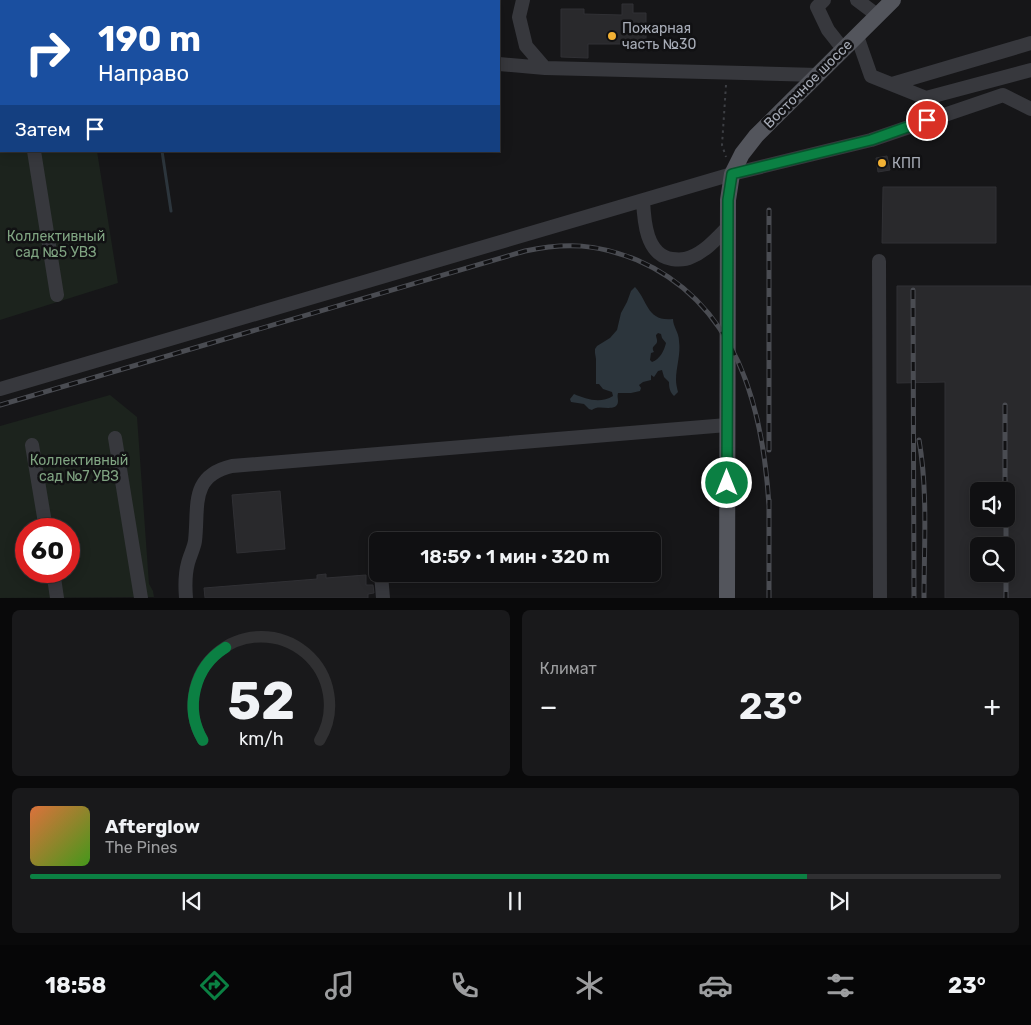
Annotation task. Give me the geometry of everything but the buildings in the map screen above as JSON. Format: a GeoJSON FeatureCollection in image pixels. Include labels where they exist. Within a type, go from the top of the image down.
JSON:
{"type":"FeatureCollection","features":[{"type":"Feature","properties":{"kind":"main road","name":"Восточное шоссе"},"geometry":{"type":"LineString","coordinates":[[727,598],[728,200],[732,174],[742,154],[756,136],[892,0]]}},
{"type":"Feature","properties":{"kind":"street"},"geometry":{"type":"LineString","coordinates":[[523,0],[519,17],[526,46],[545,68]]}},
{"type":"Feature","properties":{"kind":"street"},"geometry":{"type":"LineString","coordinates":[[824,0],[817,7],[828,30],[844,49]]}},
{"type":"Feature","properties":{"kind":"street"},"geometry":{"type":"LineString","coordinates":[[857,0],[877,15]]}},
{"type":"Feature","properties":{"kind":"street"},"geometry":{"type":"LineString","coordinates":[[857,36],[871,76],[926,98],[1031,70]]}},
{"type":"Feature","properties":{"kind":"street"},"geometry":{"type":"LineString","coordinates":[[892,84],[1031,43]]}},
{"type":"Feature","properties":{"kind":"street"},"geometry":{"type":"LineString","coordinates":[[500,64],[545,68],[818,75]]}},
{"type":"Feature","properties":{"kind":"street"},"geometry":{"type":"LineString","coordinates":[[0,389],[732,174],[871,140],[1003,95],[1031,109]]}},
{"type":"Feature","properties":{"kind":"street"},"geometry":{"type":"LineString","coordinates":[[34,152],[57,295]]}},
{"type":"Feature","properties":{"kind":"street"},"geometry":{"type":"LineString","coordinates":[[643,200],[645,222],[651,243],[661,255],[668,258],[684,260],[698,254],[728,228]]}},
{"type":"Feature","properties":{"kind":"street"},"geometry":{"type":"LineString","coordinates":[[879,261],[880,598]]}},
{"type":"Feature","properties":{"kind":"street"},"geometry":{"type":"LineString","coordinates":[[186,598],[186,570],[194,543],[196,505],[199,492],[217,470],[232,466],[727,426]]}},
{"type":"Feature","properties":{"kind":"street"},"geometry":{"type":"LineString","coordinates":[[115,438],[141,598]]}},
{"type":"Feature","properties":{"kind":"street"},"geometry":{"type":"LineString","coordinates":[[32,445],[44,518]]}},
{"type":"Feature","properties":{"kind":"street"},"geometry":{"type":"LineString","coordinates":[[381,582],[382,598]]}},
{"type":"Feature","properties":{"kind":"street"},"geometry":{"type":"LineString","coordinates":[[55,583],[57,598]]}},
{"type":"Feature","properties":{"kind":"path"},"geometry":{"type":"LineString","coordinates":[[726,72],[722,145],[732,174]]}},
{"type":"Feature","properties":{"kind":"green space","name":"Коллективный сад №5 УВЗ"},"geometry":{"type":"Polygon","coordinates":[[[0,152],[97,152],[118,283],[0,320],[0,152]]]}},
{"type":"Feature","properties":{"kind":"green space","name":"Коллективный сад №7 УВЗ"},"geometry":{"type":"Polygon","coordinates":[[[110,395],[137,417],[149,584],[154,597],[0,598],[0,426],[110,395]]]}},
{"type":"Feature","properties":{"kind":"shaded area"},"geometry":{"type":"Polygon","coordinates":[[[635,287],[653,314],[664,319],[673,319],[679,346],[676,380],[678,392],[674,396],[662,370],[658,371],[654,377],[651,375],[651,380],[639,385],[640,391],[618,393],[617,404],[613,408],[595,408],[592,410],[584,404],[571,402],[570,399],[574,394],[598,400],[613,396],[612,392],[596,384],[595,349],[617,330],[621,313],[631,291],[635,287]],[[658,333],[656,335],[657,342],[653,348],[654,352],[651,353],[650,360],[652,362],[663,352],[666,343],[661,334],[658,333]]]}},
{"type":"Feature","properties":{"kind":"waterway"},"geometry":{"type":"LineString","coordinates":[[162,152],[171,211]]}},
{"type":"Feature","properties":{"kind":"railway"},"geometry":{"type":"LineString","coordinates":[[769,210],[769,450]]}},
{"type":"Feature","properties":{"kind":"railway"},"geometry":{"type":"LineString","coordinates":[[0,405],[525,251],[555,246],[582,246],[609,251],[637,260],[671,279],[699,303],[721,331],[738,362],[751,396],[760,432],[769,506]]}},
{"type":"Feature","properties":{"kind":"railway"},"geometry":{"type":"LineString","coordinates":[[913,290],[914,598]]}},
{"type":"Feature","properties":{"kind":"railway"},"geometry":{"type":"LineString","coordinates":[[1005,405],[1005,482]]}},
{"type":"Feature","properties":{"kind":"railway"},"geometry":{"type":"LineString","coordinates":[[919,440],[925,499],[924,598]]}},
{"type":"Feature","properties":{"kind":"railway"},"geometry":{"type":"LineString","coordinates":[[769,500],[769,598]]}},
{"type":"Feature","properties":{"kind":"railway"},"geometry":{"type":"LineString","coordinates":[[1006,527],[1006,537]]}},
{"type":"Feature","properties":{"kind":"railway"},"geometry":{"type":"LineString","coordinates":[[1006,582],[1006,598]]}},
{"type":"Feature","properties":{"kind":"place","name":"Пожарная часть №30"},"geometry":{"type":"Point","coordinates":[612,36]}},
{"type":"Feature","properties":{"kind":"place","name":"КПП"},"geometry":{"type":"Point","coordinates":[882,163]}},
{"type":"Feature","properties":{"kind":"route"},"geometry":{"type":"LineString","coordinates":[[727,483],[728,200],[732,174],[871,140],[927,120]]}}]}
